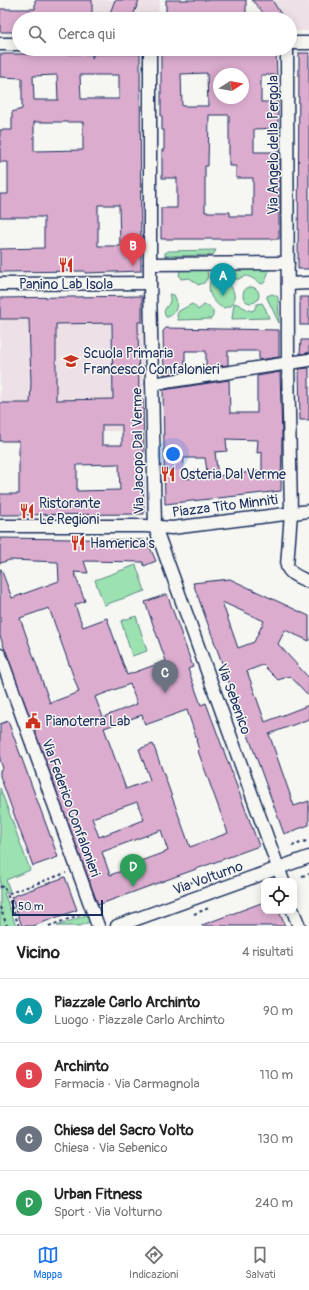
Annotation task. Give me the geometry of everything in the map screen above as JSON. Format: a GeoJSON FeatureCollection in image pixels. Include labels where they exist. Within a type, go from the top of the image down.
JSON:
{"type":"FeatureCollection","features":[{"type":"Feature","properties":{"kind":"street"},"geometry":{"type":"LineString","coordinates":[[297,43],[309,43]]}},
{"type":"Feature","properties":{"kind":"street"},"geometry":{"type":"LineString","coordinates":[[0,44],[12,44]]}},
{"type":"Feature","properties":{"kind":"street","name":"Via Jacopo Dal Verme"},"geometry":{"type":"LineString","coordinates":[[150,56],[150,283],[155,527]]}},
{"type":"Feature","properties":{"kind":"street","name":"Via Angelo della Pergola"},"geometry":{"type":"LineString","coordinates":[[288,56],[288,364]]}},
{"type":"Feature","properties":{"kind":"street"},"geometry":{"type":"LineString","coordinates":[[150,264],[288,263]]}},
{"type":"Feature","properties":{"kind":"street"},"geometry":{"type":"LineString","coordinates":[[0,284],[150,283]]}},
{"type":"Feature","properties":{"kind":"street"},"geometry":{"type":"LineString","coordinates":[[288,284],[309,283]]}},
{"type":"Feature","properties":{"kind":"street"},"geometry":{"type":"LineString","coordinates":[[152,384],[309,360]]}},
{"type":"Feature","properties":{"kind":"street"},"geometry":{"type":"LineString","coordinates":[[288,364],[291,513],[309,511]]}},
{"type":"Feature","properties":{"kind":"street","name":"Piazza Tito Minniti"},"geometry":{"type":"LineString","coordinates":[[0,526],[172,528],[291,513],[287,569],[292,574],[309,582]]}},
{"type":"Feature","properties":{"kind":"street","name":"Via Sebenico"},"geometry":{"type":"LineString","coordinates":[[155,527],[282,878]]}},
{"type":"Feature","properties":{"kind":"street","name":"Via Federico Confalonieri"},"geometry":{"type":"LineString","coordinates":[[0,655],[98,926]]}},
{"type":"Feature","properties":{"kind":"street","name":"Via Volturno"},"geometry":{"type":"LineString","coordinates":[[116,926],[309,857]]}},
{"type":"Feature","properties":{"kind":"street"},"geometry":{"type":"LineString","coordinates":[[294,914],[299,926]]}},
{"type":"Feature","properties":{"kind":"path"},"geometry":{"type":"LineString","coordinates":[[292,846],[309,840]]}},
{"type":"Feature","properties":{"kind":"path"},"geometry":{"type":"LineString","coordinates":[[7,894],[77,869]]}},
{"type":"Feature","properties":{"kind":"path"},"geometry":{"type":"LineString","coordinates":[[302,876],[309,874]]}},
{"type":"Feature","properties":{"kind":"path"},"geometry":{"type":"LineString","coordinates":[[184,885],[200,880]]}},
{"type":"Feature","properties":{"kind":"path"},"geometry":{"type":"LineString","coordinates":[[0,888],[4,886],[19,926]]}},
{"type":"Feature","properties":{"kind":"path"},"geometry":{"type":"LineString","coordinates":[[0,907],[7,926]]}},
{"type":"Feature","properties":{"kind":"path"},"geometry":{"type":"LineString","coordinates":[[194,914],[209,908]]}},
{"type":"Feature","properties":{"kind":"path"},"geometry":{"type":"LineString","coordinates":[[49,926],[82,914]]}},
{"type":"Feature","properties":{"kind":"shaded area"},"geometry":{"type":"Polygon","coordinates":[[[92,0],[160,0],[158,12],[92,12],[92,0]]]}},
{"type":"Feature","properties":{"kind":"shaded area"},"geometry":{"type":"Polygon","coordinates":[[[272,0],[309,0],[309,31],[297,31],[297,12],[280,12],[272,0]]]}},
{"type":"Feature","properties":{"kind":"shaded area","name":"Scuola Primaria Francesco Confalonieri"},"geometry":{"type":"Polygon","coordinates":[[[142,296],[144,431],[0,431],[0,298],[142,296]]]}},
{"type":"Feature","properties":{"kind":"green space"},"geometry":{"type":"Polygon","coordinates":[[[216,250],[213,255],[165,256],[165,253],[169,251],[216,250]]]}},
{"type":"Feature","properties":{"kind":"green space"},"geometry":{"type":"Polygon","coordinates":[[[181,268],[207,270],[208,277],[204,283],[198,285],[190,278],[181,279],[179,274],[181,268]]]}},
{"type":"Feature","properties":{"kind":"green space"},"geometry":{"type":"Polygon","coordinates":[[[270,268],[265,282],[262,284],[248,276],[234,279],[232,269],[270,268]]]}},
{"type":"Feature","properties":{"kind":"green space"},"geometry":{"type":"Polygon","coordinates":[[[216,276],[225,280],[234,292],[231,306],[223,308],[219,306],[211,296],[209,288],[211,279],[216,276]]]}},
{"type":"Feature","properties":{"kind":"green space"},"geometry":{"type":"Polygon","coordinates":[[[251,287],[257,289],[259,295],[257,301],[251,303],[245,301],[243,295],[245,289],[251,287]]]}},
{"type":"Feature","properties":{"kind":"green space"},"geometry":{"type":"Polygon","coordinates":[[[169,294],[174,295],[177,304],[173,313],[166,317],[164,312],[170,301],[169,294]]]}},
{"type":"Feature","properties":{"kind":"green space"},"geometry":{"type":"Polygon","coordinates":[[[272,294],[278,298],[279,323],[267,298],[267,296],[272,294]]]}},
{"type":"Feature","properties":{"kind":"green space"},"geometry":{"type":"Polygon","coordinates":[[[234,303],[251,311],[254,310],[257,304],[262,303],[269,318],[232,319],[234,303]]]}},
{"type":"Feature","properties":{"kind":"green space"},"geometry":{"type":"Polygon","coordinates":[[[192,304],[198,310],[204,305],[209,306],[213,311],[213,316],[211,319],[178,320],[177,315],[179,311],[192,304]]]}},
{"type":"Feature","properties":{"kind":"green space"},"geometry":{"type":"Polygon","coordinates":[[[136,565],[145,591],[104,605],[95,580],[136,565]]]}},
{"type":"Feature","properties":{"kind":"green space"},"geometry":{"type":"Polygon","coordinates":[[[136,616],[147,651],[132,656],[121,621],[136,616]]]}},
{"type":"Feature","properties":{"kind":"green space"},"geometry":{"type":"Polygon","coordinates":[[[0,788],[30,870],[6,880],[10,891],[4,893],[16,926],[0,926],[0,788]]]}},
{"type":"Feature","properties":{"kind":"green space"},"geometry":{"type":"Polygon","coordinates":[[[91,913],[94,920],[80,926],[57,926],[91,913]]]}},
{"type":"Feature","properties":{"kind":"building"},"geometry":{"type":"Polygon","coordinates":[[[35,0],[92,0],[92,12],[12,12],[12,32],[0,32],[0,9],[35,9],[35,0]]]}},
{"type":"Feature","properties":{"kind":"building"},"geometry":{"type":"Polygon","coordinates":[[[115,0],[139,0],[135,12],[110,12],[115,0]]]}},
{"type":"Feature","properties":{"kind":"building"},"geometry":{"type":"Polygon","coordinates":[[[166,0],[246,0],[246,12],[166,12],[166,0]]]}},
{"type":"Feature","properties":{"kind":"building"},"geometry":{"type":"Polygon","coordinates":[[[252,0],[272,0],[280,12],[262,12],[252,0]]]}},
{"type":"Feature","properties":{"kind":"building"},"geometry":{"type":"Polygon","coordinates":[[[299,53],[309,53],[309,269],[298,269],[299,53]]]}},
{"type":"Feature","properties":{"kind":"building"},"geometry":{"type":"Polygon","coordinates":[[[0,54],[12,54],[12,56],[92,56],[92,58],[93,56],[140,56],[141,271],[85,273],[85,271],[0,272],[0,249],[44,248],[44,217],[0,217],[0,194],[8,194],[8,162],[0,162],[0,130],[12,130],[12,112],[22,109],[22,78],[0,77],[0,54]],[[57,75],[33,76],[34,100],[58,100],[57,75]],[[80,75],[81,99],[119,99],[119,75],[80,75]],[[34,122],[34,151],[83,150],[83,122],[34,122]],[[98,205],[98,246],[120,246],[119,205],[98,205]]]}},
{"type":"Feature","properties":{"kind":"building"},"geometry":{"type":"Polygon","coordinates":[[[161,56],[276,56],[277,75],[261,75],[261,102],[278,102],[278,128],[254,129],[254,152],[279,152],[279,239],[161,239],[161,208],[177,208],[177,178],[162,178],[164,130],[162,130],[161,56]],[[207,73],[181,74],[182,106],[208,106],[207,73]],[[209,115],[208,166],[205,166],[205,212],[230,212],[230,216],[253,216],[253,178],[236,178],[236,166],[229,166],[229,115],[209,115]]]}},
{"type":"Feature","properties":{"kind":"building"},"geometry":{"type":"Polygon","coordinates":[[[142,296],[142,322],[138,322],[139,400],[143,400],[144,453],[140,453],[141,476],[143,476],[144,514],[0,515],[0,494],[19,494],[19,441],[0,441],[0,403],[30,403],[31,383],[29,319],[0,319],[0,298],[142,296]],[[112,323],[56,324],[56,400],[113,399],[112,323]],[[102,425],[102,445],[122,445],[122,425],[102,425]],[[119,464],[77,465],[77,491],[120,490],[119,464]]]}},
{"type":"Feature","properties":{"kind":"building"},"geometry":{"type":"Polygon","coordinates":[[[300,297],[309,297],[309,325],[300,325],[300,297]]]}},
{"type":"Feature","properties":{"kind":"building"},"geometry":{"type":"Polygon","coordinates":[[[166,328],[279,330],[279,357],[259,360],[259,351],[228,351],[228,365],[206,368],[206,351],[185,351],[185,371],[164,375],[163,331],[166,328]]]}},
{"type":"Feature","properties":{"kind":"building"},"geometry":{"type":"Polygon","coordinates":[[[301,340],[309,340],[309,353],[300,354],[301,340]]]}},
{"type":"Feature","properties":{"kind":"building"},"geometry":{"type":"Polygon","coordinates":[[[309,368],[309,420],[300,420],[299,369],[309,368]]]}},
{"type":"Feature","properties":{"kind":"building"},"geometry":{"type":"Polygon","coordinates":[[[280,372],[282,437],[281,491],[165,504],[163,390],[229,380],[230,413],[257,413],[257,376],[280,372]],[[226,439],[227,451],[215,452],[218,476],[262,471],[262,452],[257,453],[258,440],[226,439]],[[184,458],[183,479],[208,477],[205,458],[184,458]]]}},
{"type":"Feature","properties":{"kind":"building"},"geometry":{"type":"Polygon","coordinates":[[[0,538],[144,540],[148,543],[156,561],[144,566],[143,562],[84,561],[88,573],[74,572],[85,601],[75,605],[83,627],[107,618],[127,675],[166,661],[145,602],[167,594],[193,667],[188,669],[201,705],[206,703],[259,846],[98,905],[0,636],[0,569],[12,598],[59,581],[58,562],[10,560],[0,563],[0,538]],[[49,608],[20,618],[50,703],[79,692],[49,608]],[[130,684],[95,697],[103,717],[137,704],[130,684]],[[187,710],[145,725],[142,715],[104,728],[126,789],[150,780],[139,749],[153,744],[190,847],[228,833],[198,751],[197,740],[187,710]],[[137,802],[92,818],[99,837],[144,820],[137,802]],[[161,830],[102,852],[110,875],[136,866],[135,863],[168,851],[161,830]]]}},
{"type":"Feature","properties":{"kind":"building"},"geometry":{"type":"Polygon","coordinates":[[[230,579],[309,616],[309,641],[285,630],[278,644],[309,678],[309,696],[290,676],[278,680],[263,665],[247,671],[265,722],[309,705],[309,719],[269,734],[294,806],[309,801],[309,825],[284,834],[193,583],[230,579]],[[222,602],[238,648],[254,642],[264,621],[222,602]]]}},
{"type":"Feature","properties":{"kind":"building"},"geometry":{"type":"Polygon","coordinates":[[[8,721],[58,857],[33,866],[0,776],[0,770],[3,768],[0,760],[0,724],[8,721]]]}},
{"type":"Feature","properties":{"kind":"building"},"geometry":{"type":"Polygon","coordinates":[[[65,877],[77,910],[33,926],[22,926],[11,897],[65,877]]]}},
{"type":"Feature","properties":{"kind":"building"},"geometry":{"type":"Polygon","coordinates":[[[261,903],[261,914],[280,914],[285,926],[202,926],[261,903]]]}},
{"type":"Feature","properties":{"kind":"place","name":"Panino Lab Isola"},"geometry":{"type":"Point","coordinates":[66,265]}},
{"type":"Feature","properties":{"kind":"place","name":"Archinto"},"geometry":{"type":"Point","coordinates":[133,266]}},
{"type":"Feature","properties":{"kind":"place","name":"Piazzale Carlo Archinto"},"geometry":{"type":"Point","coordinates":[223,296]}},
{"type":"Feature","properties":{"kind":"place","name":"Scuola Primaria Francesco Confalonieri"},"geometry":{"type":"Point","coordinates":[71,361]}},
{"type":"Feature","properties":{"kind":"place","name":"Osteria Dal Verme"},"geometry":{"type":"Point","coordinates":[168,474]}},
{"type":"Feature","properties":{"kind":"place","name":"Ristorante Le Regioni"},"geometry":{"type":"Point","coordinates":[27,511]}},
{"type":"Feature","properties":{"kind":"place","name":"Hamerica's"},"geometry":{"type":"Point","coordinates":[78,543]}},
{"type":"Feature","properties":{"kind":"place","name":"Chiesa del Sacro Volto"},"geometry":{"type":"Point","coordinates":[165,693]}},
{"type":"Feature","properties":{"kind":"place","name":"Pianoterra Lab"},"geometry":{"type":"Point","coordinates":[33,721]}},
{"type":"Feature","properties":{"kind":"place","name":"Urban Fitness"},"geometry":{"type":"Point","coordinates":[133,887]}}]}
